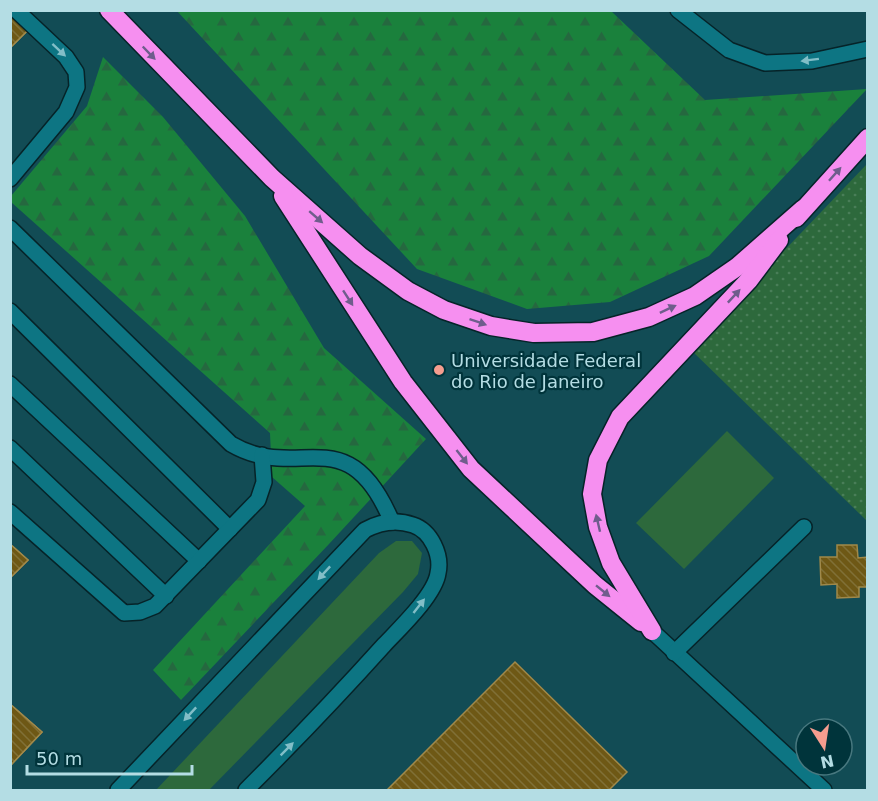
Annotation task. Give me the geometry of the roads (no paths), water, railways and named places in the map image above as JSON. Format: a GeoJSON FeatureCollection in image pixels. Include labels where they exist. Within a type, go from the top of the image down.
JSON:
{"type":"FeatureCollection","features":[{"type":"Feature","properties":{"kind":"highway"},"geometry":{"type":"LineString","coordinates":[[109,10],[272,178],[360,256],[408,291],[444,310],[481,323],[534,333],[593,332],[649,317],[695,296],[737,267],[803,209]]}},
{"type":"Feature","properties":{"kind":"highway"},"geometry":{"type":"LineString","coordinates":[[652,631],[611,563],[598,527],[592,494],[598,460],[620,417],[749,280],[803,209],[867,138]]}},
{"type":"Feature","properties":{"kind":"highway"},"geometry":{"type":"LineString","coordinates":[[272,178],[402,382],[471,469],[596,585],[652,631]]}},
{"type":"Feature","properties":{"kind":"street"},"geometry":{"type":"LineString","coordinates":[[10,179],[66,112],[77,87],[76,72],[66,57],[16,10]]}},
{"type":"Feature","properties":{"kind":"street"},"geometry":{"type":"LineString","coordinates":[[678,10],[729,50],[765,63],[812,61],[867,49]]}},
{"type":"Feature","properties":{"kind":"street"},"geometry":{"type":"LineString","coordinates":[[10,228],[231,444],[246,452],[262,455],[318,457],[346,462],[361,472],[377,491],[392,522]]}},
{"type":"Feature","properties":{"kind":"street"},"geometry":{"type":"LineString","coordinates":[[10,311],[230,529]]}},
{"type":"Feature","properties":{"kind":"street"},"geometry":{"type":"LineString","coordinates":[[10,384],[199,561]]}},
{"type":"Feature","properties":{"kind":"street"},"geometry":{"type":"LineString","coordinates":[[10,448],[166,596]]}},
{"type":"Feature","properties":{"kind":"street"},"geometry":{"type":"LineString","coordinates":[[10,512],[124,614],[140,612],[155,606],[166,596],[258,500],[264,482],[262,455]]}},
{"type":"Feature","properties":{"kind":"street"},"geometry":{"type":"LineString","coordinates":[[118,790],[365,530],[378,524],[392,522],[417,526],[431,540],[438,561],[438,574],[432,588],[416,610],[325,710],[246,790]]}},
{"type":"Feature","properties":{"kind":"street"},"geometry":{"type":"LineString","coordinates":[[674,653],[804,527]]}},
{"type":"Feature","properties":{"kind":"street"},"geometry":{"type":"LineString","coordinates":[[652,631],[824,790]]}},
{"type":"Feature","properties":{"kind":"place","name":"Universidade Federal do Rio de Janeiro"},"geometry":{"type":"Point","coordinates":[439,370]}}]}
